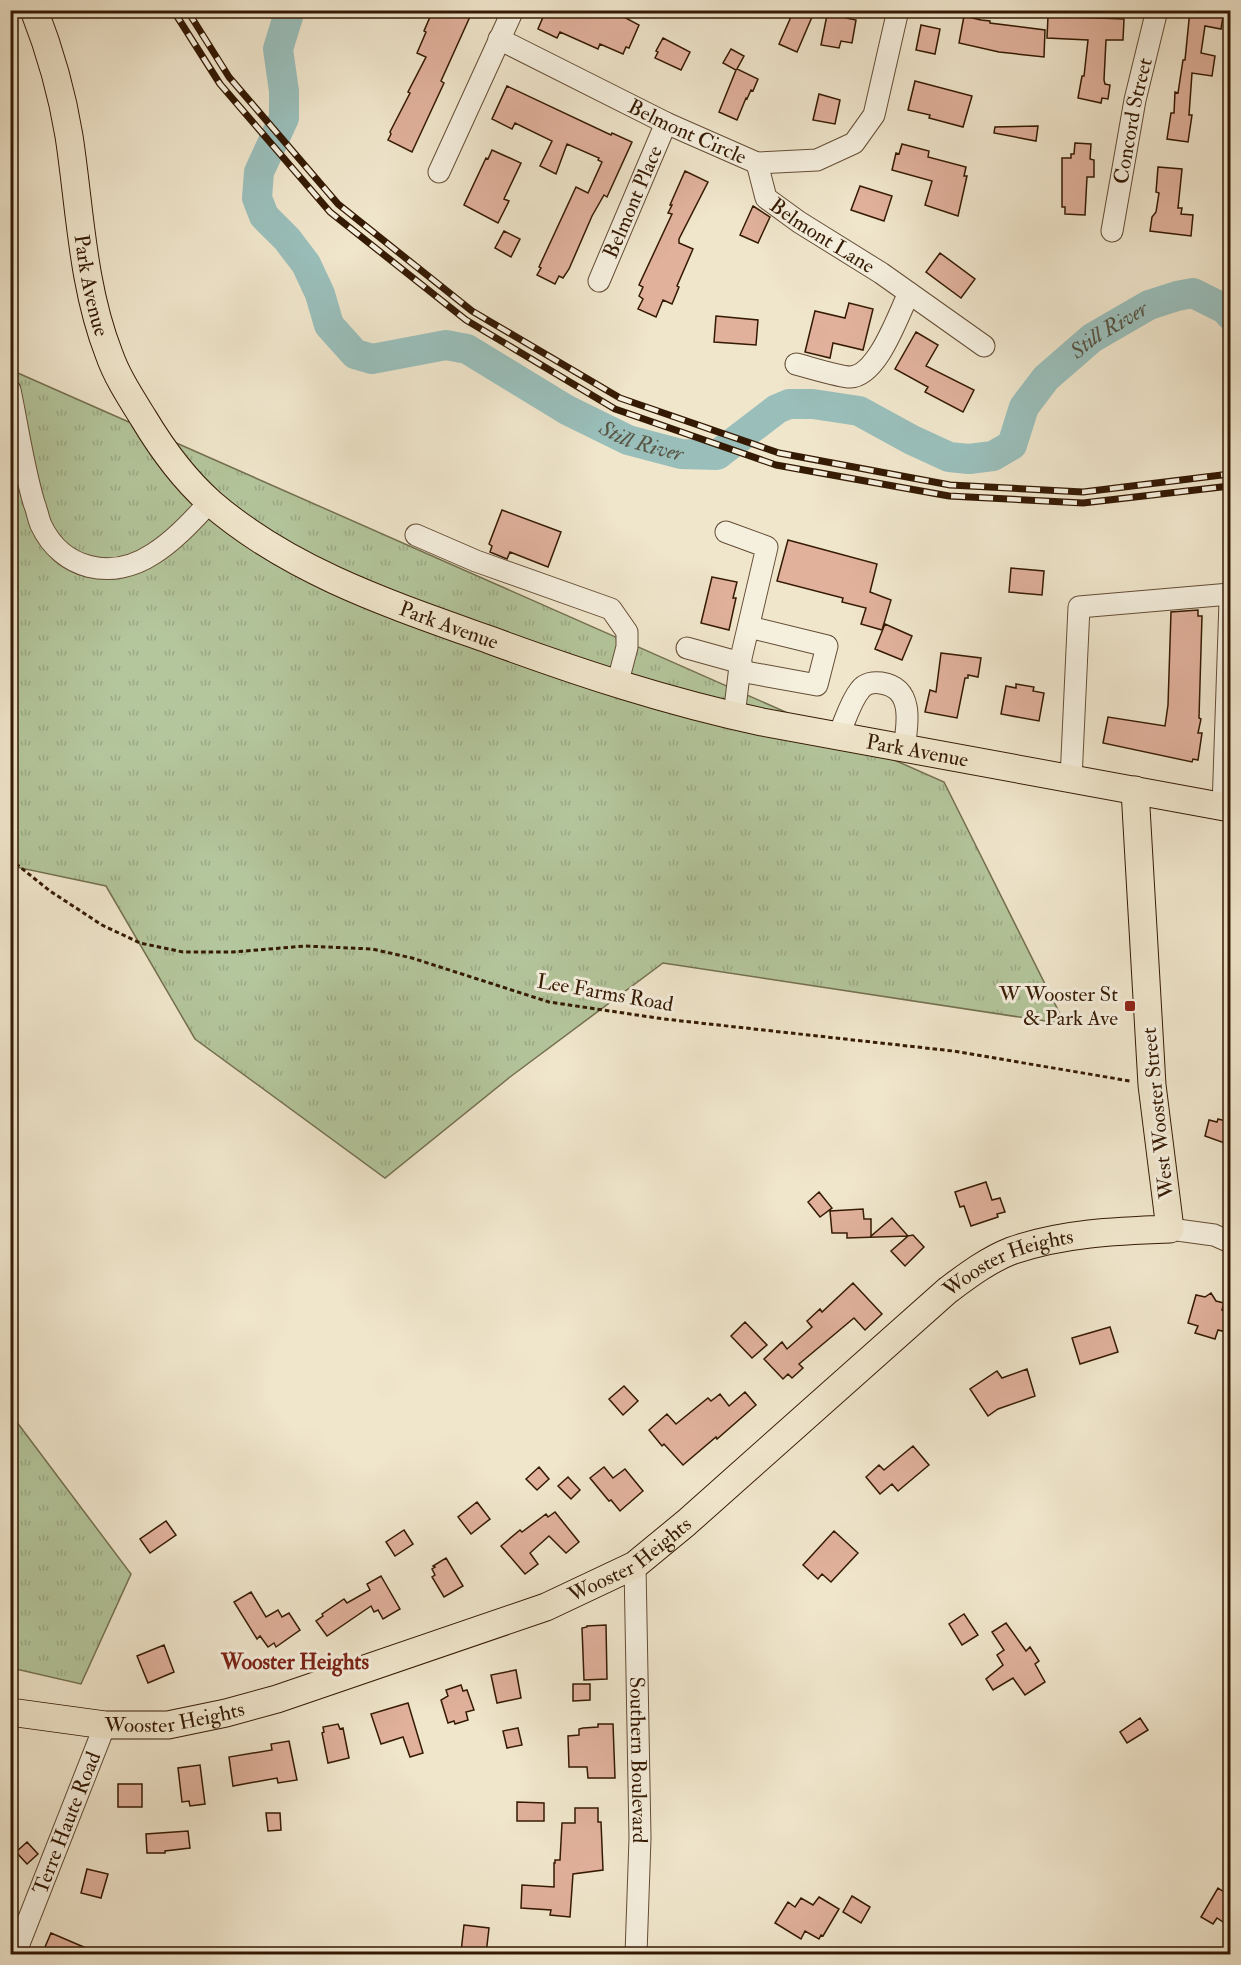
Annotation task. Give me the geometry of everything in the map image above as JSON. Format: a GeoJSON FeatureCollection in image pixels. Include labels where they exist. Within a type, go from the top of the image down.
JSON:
{"type":"FeatureCollection","features":[{"type":"Feature","properties":{"kind":"main road","name":"Park Avenue"},"geometry":{"type":"LineString","coordinates":[[34,10],[59,85],[69,133],[87,267],[96,313],[109,355],[130,398],[154,435],[182,471],[210,502],[276,550],[344,585],[467,632],[617,685],[699,708],[1227,808]]}},
{"type":"Feature","properties":{"kind":"main road","name":"West Wooster Street"},"geometry":{"type":"LineString","coordinates":[[1135,790],[1152,1085],[1170,1229]]}},
{"type":"Feature","properties":{"kind":"main road","name":"Wooster Heights"},"geometry":{"type":"LineString","coordinates":[[10,1712],[105,1725],[168,1725],[277,1700],[546,1607],[635,1565],[686,1523],[948,1290],[975,1270],[1009,1252],[1056,1239],[1106,1231],[1170,1229]]}},
{"type":"Feature","properties":{"kind":"street"},"geometry":{"type":"LineString","coordinates":[[440,172],[513,10]]}},
{"type":"Feature","properties":{"kind":"street","name":"Belmont Circle"},"geometry":{"type":"LineString","coordinates":[[499,39],[666,123],[757,163],[817,160],[854,143],[874,115],[898,10]]}},
{"type":"Feature","properties":{"kind":"street","name":"Concord Street"},"geometry":{"type":"LineString","coordinates":[[1112,231],[1135,100],[1157,10]]}},
{"type":"Feature","properties":{"kind":"street","name":"Belmont Place"},"geometry":{"type":"LineString","coordinates":[[599,281],[666,123]]}},
{"type":"Feature","properties":{"kind":"street","name":"Belmont Lane"},"geometry":{"type":"LineString","coordinates":[[757,163],[766,198],[798,222],[881,273],[984,346]]}},
{"type":"Feature","properties":{"kind":"street"},"geometry":{"type":"LineString","coordinates":[[796,364],[851,377],[867,370],[877,360],[909,293]]}},
{"type":"Feature","properties":{"kind":"street"},"geometry":{"type":"LineString","coordinates":[[10,390],[27,478],[41,525],[64,556],[91,568],[119,568],[151,556],[177,537],[210,502]]}},
{"type":"Feature","properties":{"kind":"street"},"geometry":{"type":"LineString","coordinates":[[726,532],[767,547],[740,667],[734,716]]}},
{"type":"Feature","properties":{"kind":"street"},"geometry":{"type":"LineString","coordinates":[[416,535],[476,561],[611,609],[627,632],[627,647],[617,685]]}},
{"type":"Feature","properties":{"kind":"street"},"geometry":{"type":"LineString","coordinates":[[1071,778],[1079,607],[1230,594]]}},
{"type":"Feature","properties":{"kind":"street"},"geometry":{"type":"LineString","coordinates":[[1227,808],[1230,601]]}},
{"type":"Feature","properties":{"kind":"street"},"geometry":{"type":"LineString","coordinates":[[687,648],[740,667],[817,685],[827,646],[749,627]]}},
{"type":"Feature","properties":{"kind":"street"},"geometry":{"type":"LineString","coordinates":[[838,736],[859,691],[865,685],[882,683],[893,687],[904,696],[908,713],[904,748]]}},
{"type":"Feature","properties":{"kind":"street","name":"West Wooster Street"},"geometry":{"type":"LineString","coordinates":[[1170,1229],[1214,1235],[1230,1242]]}},
{"type":"Feature","properties":{"kind":"street","name":"Southern Boulevard"},"geometry":{"type":"LineString","coordinates":[[635,1565],[640,1838],[636,1954]]}},
{"type":"Feature","properties":{"kind":"street","name":"Terre Haute Road"},"geometry":{"type":"LineString","coordinates":[[15,1954],[105,1725]]}},
{"type":"Feature","properties":{"kind":"path","name":"Lee Farms Road"},"geometry":{"type":"LineString","coordinates":[[10,859],[50,891],[102,926],[140,943],[183,951],[233,952],[305,946],[372,949],[412,958],[549,1002],[664,1019],[953,1051],[1152,1085]]}},
{"type":"Feature","properties":{"kind":"green space"},"geometry":{"type":"Polygon","coordinates":[[[11,370],[944,782],[1065,1024],[663,963],[510,1077],[385,1178],[195,1039],[106,886],[11,866],[11,370]]]}},
{"type":"Feature","properties":{"kind":"green space"},"geometry":{"type":"Polygon","coordinates":[[[10,1413],[131,1574],[81,1684],[11,1668],[10,1413]]]}},
{"type":"Feature","properties":{"kind":"building"},"geometry":{"type":"Polygon","coordinates":[[[433,10],[473,10],[441,81],[444,83],[412,152],[388,140],[426,57],[417,53],[433,10]]]}},
{"type":"Feature","properties":{"kind":"building"},"geometry":{"type":"Polygon","coordinates":[[[546,10],[611,10],[639,25],[629,48],[626,47],[623,54],[600,44],[598,49],[560,32],[557,38],[538,29],[546,10]]]}},
{"type":"Feature","properties":{"kind":"building"},"geometry":{"type":"Polygon","coordinates":[[[794,10],[815,10],[797,52],[779,44],[794,10]]]}},
{"type":"Feature","properties":{"kind":"building"},"geometry":{"type":"Polygon","coordinates":[[[828,10],[847,10],[846,18],[856,20],[852,43],[841,41],[839,48],[821,45],[828,10]]]}},
{"type":"Feature","properties":{"kind":"building"},"geometry":{"type":"Polygon","coordinates":[[[1190,10],[1224,10],[1221,29],[1205,26],[1201,53],[1215,56],[1212,76],[1192,73],[1189,115],[1192,115],[1188,142],[1167,139],[1171,113],[1174,113],[1175,92],[1178,93],[1183,60],[1185,60],[1190,10]]]}},
{"type":"Feature","properties":{"kind":"building"},"geometry":{"type":"Polygon","coordinates":[[[964,16],[990,21],[990,23],[1045,30],[1044,57],[999,52],[959,43],[964,16]]]}},
{"type":"Feature","properties":{"kind":"building"},"geometry":{"type":"Polygon","coordinates":[[[1048,16],[1124,19],[1123,40],[1106,40],[1104,80],[1105,84],[1110,85],[1108,99],[1102,98],[1101,103],[1078,98],[1082,76],[1084,76],[1088,40],[1047,38],[1048,16]]]}},
{"type":"Feature","properties":{"kind":"building"},"geometry":{"type":"Polygon","coordinates":[[[921,25],[940,29],[935,54],[916,50],[921,25]]]}},
{"type":"Feature","properties":{"kind":"building"},"geometry":{"type":"Polygon","coordinates":[[[663,38],[690,52],[681,70],[655,58],[663,38]]]}},
{"type":"Feature","properties":{"kind":"building"},"geometry":{"type":"Polygon","coordinates":[[[731,49],[744,56],[737,69],[758,79],[753,91],[751,90],[746,98],[737,120],[719,112],[736,70],[723,63],[731,49]]]}},
{"type":"Feature","properties":{"kind":"building"},"geometry":{"type":"Polygon","coordinates":[[[915,81],[972,96],[963,127],[908,110],[915,81]]]}},
{"type":"Feature","properties":{"kind":"building"},"geometry":{"type":"Polygon","coordinates":[[[507,86],[611,135],[612,133],[632,142],[607,197],[604,195],[592,216],[569,269],[563,278],[559,276],[555,284],[537,275],[541,268],[539,267],[576,187],[588,193],[602,162],[598,160],[599,158],[567,144],[556,174],[540,166],[552,141],[515,123],[512,129],[492,119],[507,86]]]}},
{"type":"Feature","properties":{"kind":"building"},"geometry":{"type":"Polygon","coordinates":[[[819,94],[840,100],[835,124],[813,120],[819,94]]]}},
{"type":"Feature","properties":{"kind":"building"},"geometry":{"type":"Polygon","coordinates":[[[1038,126],[1036,141],[994,133],[995,127],[1038,126]]]}},
{"type":"Feature","properties":{"kind":"building"},"geometry":{"type":"Polygon","coordinates":[[[1075,143],[1091,144],[1090,159],[1094,160],[1094,177],[1087,177],[1085,215],[1065,214],[1065,207],[1062,207],[1062,158],[1071,158],[1071,154],[1074,154],[1075,143]]]}},
{"type":"Feature","properties":{"kind":"building"},"geometry":{"type":"Polygon","coordinates":[[[902,144],[929,151],[928,157],[966,167],[964,176],[967,176],[958,216],[925,205],[932,181],[892,170],[896,153],[899,154],[902,144]]]}},
{"type":"Feature","properties":{"kind":"building"},"geometry":{"type":"Polygon","coordinates":[[[492,150],[521,163],[504,199],[509,201],[498,223],[464,205],[492,150]]]}},
{"type":"Feature","properties":{"kind":"building"},"geometry":{"type":"Polygon","coordinates":[[[1158,167],[1182,169],[1178,208],[1182,208],[1181,214],[1193,215],[1191,236],[1150,231],[1159,193],[1156,192],[1158,167]]]}},
{"type":"Feature","properties":{"kind":"building"},"geometry":{"type":"Polygon","coordinates":[[[685,171],[708,182],[679,239],[679,243],[693,249],[677,286],[679,287],[672,304],[663,300],[656,317],[638,309],[643,299],[639,296],[643,287],[639,285],[672,214],[668,213],[672,205],[670,205],[685,171]]]}},
{"type":"Feature","properties":{"kind":"building"},"geometry":{"type":"Polygon","coordinates":[[[860,186],[892,196],[884,221],[851,210],[860,186]]]}},
{"type":"Feature","properties":{"kind":"building"},"geometry":{"type":"Polygon","coordinates":[[[753,206],[770,217],[758,243],[740,235],[753,206]]]}},
{"type":"Feature","properties":{"kind":"building"},"geometry":{"type":"Polygon","coordinates":[[[504,231],[520,239],[511,257],[495,248],[504,231]]]}},
{"type":"Feature","properties":{"kind":"building"},"geometry":{"type":"Polygon","coordinates":[[[940,253],[975,279],[961,298],[926,272],[940,253]]]}},
{"type":"Feature","properties":{"kind":"building"},"geometry":{"type":"Polygon","coordinates":[[[849,303],[873,309],[863,350],[833,343],[830,358],[805,352],[815,311],[845,318],[849,303]]]}},
{"type":"Feature","properties":{"kind":"building"},"geometry":{"type":"Polygon","coordinates":[[[716,316],[758,320],[756,345],[714,342],[716,316]]]}},
{"type":"Feature","properties":{"kind":"building"},"geometry":{"type":"Polygon","coordinates":[[[916,332],[938,345],[926,366],[974,390],[963,412],[925,392],[928,387],[895,369],[916,332]]]}},
{"type":"Feature","properties":{"kind":"building"},"geometry":{"type":"Polygon","coordinates":[[[502,510],[561,532],[548,567],[510,552],[507,559],[490,552],[492,546],[489,544],[502,510]]]}},
{"type":"Feature","properties":{"kind":"building"},"geometry":{"type":"Polygon","coordinates":[[[788,540],[877,564],[870,592],[891,600],[882,630],[861,624],[866,608],[842,602],[843,598],[777,581],[788,540]]]}},
{"type":"Feature","properties":{"kind":"building"},"geometry":{"type":"Polygon","coordinates":[[[1011,568],[1044,571],[1042,595],[1009,592],[1011,568]]]}},
{"type":"Feature","properties":{"kind":"building"},"geometry":{"type":"Polygon","coordinates":[[[712,577],[737,582],[729,630],[701,623],[712,577]]]}},
{"type":"Feature","properties":{"kind":"building"},"geometry":{"type":"Polygon","coordinates":[[[1198,610],[1198,616],[1202,616],[1199,718],[1201,719],[1198,733],[1202,733],[1198,760],[1193,759],[1192,762],[1103,743],[1108,717],[1165,726],[1168,705],[1171,612],[1198,610]]]}},
{"type":"Feature","properties":{"kind":"building"},"geometry":{"type":"Polygon","coordinates":[[[885,624],[912,636],[902,660],[875,649],[885,624]]]}},
{"type":"Feature","properties":{"kind":"building"},"geometry":{"type":"Polygon","coordinates":[[[941,653],[981,658],[978,677],[968,675],[968,678],[965,678],[957,718],[925,712],[930,690],[936,692],[941,653]]]}},
{"type":"Feature","properties":{"kind":"building"},"geometry":{"type":"Polygon","coordinates":[[[1016,684],[1034,687],[1033,691],[1044,693],[1039,721],[1001,714],[1006,686],[1016,688],[1016,684]]]}},
{"type":"Feature","properties":{"kind":"building"},"geometry":{"type":"Polygon","coordinates":[[[1218,1119],[1230,1122],[1230,1145],[1205,1136],[1209,1120],[1217,1122],[1218,1119]]]}},
{"type":"Feature","properties":{"kind":"building"},"geometry":{"type":"Polygon","coordinates":[[[986,1182],[992,1200],[1000,1198],[1005,1212],[997,1214],[998,1217],[971,1226],[964,1206],[960,1207],[955,1192],[986,1182]]]}},
{"type":"Feature","properties":{"kind":"building"},"geometry":{"type":"Polygon","coordinates":[[[819,1192],[832,1208],[820,1217],[808,1202],[819,1192]]]}},
{"type":"Feature","properties":{"kind":"building"},"geometry":{"type":"Polygon","coordinates":[[[863,1209],[864,1219],[871,1219],[871,1236],[892,1218],[908,1236],[847,1238],[847,1233],[832,1233],[830,1211],[863,1209]]]}},
{"type":"Feature","properties":{"kind":"building"},"geometry":{"type":"Polygon","coordinates":[[[913,1235],[924,1247],[905,1266],[891,1251],[908,1236],[913,1235]]]}},
{"type":"Feature","properties":{"kind":"building"},"geometry":{"type":"Polygon","coordinates":[[[853,1283],[882,1314],[865,1330],[854,1318],[799,1364],[803,1368],[792,1378],[788,1374],[783,1379],[764,1359],[782,1342],[787,1349],[812,1327],[807,1321],[820,1309],[822,1312],[853,1283]]]}},
{"type":"Feature","properties":{"kind":"building"},"geometry":{"type":"Polygon","coordinates":[[[1211,1293],[1216,1301],[1224,1303],[1222,1310],[1230,1313],[1230,1333],[1218,1330],[1215,1339],[1195,1333],[1198,1326],[1188,1323],[1196,1295],[1205,1297],[1211,1293]]]}},
{"type":"Feature","properties":{"kind":"building"},"geometry":{"type":"Polygon","coordinates":[[[745,1322],[767,1345],[752,1358],[731,1336],[745,1322]]]}},
{"type":"Feature","properties":{"kind":"building"},"geometry":{"type":"Polygon","coordinates":[[[1110,1327],[1118,1352],[1080,1364],[1072,1338],[1110,1327]]]}},
{"type":"Feature","properties":{"kind":"building"},"geometry":{"type":"Polygon","coordinates":[[[1027,1369],[1035,1396],[998,1409],[988,1416],[970,1389],[997,1371],[1002,1378],[1027,1369]]]}},
{"type":"Feature","properties":{"kind":"building"},"geometry":{"type":"Polygon","coordinates":[[[624,1386],[638,1401],[623,1415],[609,1399],[624,1386]]]}},
{"type":"Feature","properties":{"kind":"building"},"geometry":{"type":"Polygon","coordinates":[[[745,1392],[756,1405],[683,1465],[664,1444],[662,1446],[649,1430],[667,1414],[676,1424],[708,1398],[711,1401],[720,1394],[729,1406],[745,1392]]]}},
{"type":"Feature","properties":{"kind":"building"},"geometry":{"type":"Polygon","coordinates":[[[913,1446],[929,1465],[898,1491],[892,1484],[880,1494],[866,1477],[879,1465],[884,1470],[913,1446]]]}},
{"type":"Feature","properties":{"kind":"building"},"geometry":{"type":"Polygon","coordinates":[[[539,1467],[549,1479],[537,1490],[526,1479],[539,1467]]]}},
{"type":"Feature","properties":{"kind":"building"},"geometry":{"type":"Polygon","coordinates":[[[604,1467],[613,1478],[625,1469],[643,1491],[620,1511],[590,1478],[604,1467]]]}},
{"type":"Feature","properties":{"kind":"building"},"geometry":{"type":"Polygon","coordinates":[[[568,1477],[580,1490],[571,1499],[558,1486],[568,1477]]]}},
{"type":"Feature","properties":{"kind":"building"},"geometry":{"type":"Polygon","coordinates":[[[477,1502],[490,1519],[471,1534],[458,1517],[477,1502]]]}},
{"type":"Feature","properties":{"kind":"building"},"geometry":{"type":"Polygon","coordinates":[[[555,1512],[579,1542],[566,1553],[549,1536],[530,1553],[538,1564],[525,1574],[501,1546],[520,1530],[522,1532],[546,1514],[548,1517],[555,1512]]]}},
{"type":"Feature","properties":{"kind":"building"},"geometry":{"type":"Polygon","coordinates":[[[166,1521],[176,1535],[150,1553],[140,1539],[166,1521]]]}},
{"type":"Feature","properties":{"kind":"building"},"geometry":{"type":"Polygon","coordinates":[[[404,1530],[413,1544],[395,1556],[386,1542],[404,1530]]]}},
{"type":"Feature","properties":{"kind":"building"},"geometry":{"type":"Polygon","coordinates":[[[834,1531],[858,1553],[831,1582],[822,1574],[818,1579],[803,1565],[834,1531]]]}},
{"type":"Feature","properties":{"kind":"building"},"geometry":{"type":"Polygon","coordinates":[[[446,1558],[463,1586],[444,1597],[432,1577],[435,1575],[432,1569],[446,1558]]]}},
{"type":"Feature","properties":{"kind":"building"},"geometry":{"type":"Polygon","coordinates":[[[381,1576],[400,1609],[383,1619],[378,1610],[374,1612],[371,1606],[327,1636],[316,1621],[323,1616],[322,1614],[344,1599],[347,1603],[370,1590],[367,1584],[381,1576]]]}},
{"type":"Feature","properties":{"kind":"building"},"geometry":{"type":"Polygon","coordinates":[[[251,1592],[266,1617],[278,1610],[282,1617],[289,1613],[300,1630],[276,1647],[274,1643],[268,1647],[260,1636],[257,1639],[234,1602],[251,1592]]]}},
{"type":"Feature","properties":{"kind":"building"},"geometry":{"type":"Polygon","coordinates":[[[964,1614],[978,1635],[962,1645],[949,1624],[964,1614]]]}},
{"type":"Feature","properties":{"kind":"building"},"geometry":{"type":"Polygon","coordinates":[[[1006,1623],[1026,1651],[1030,1647],[1039,1661],[1035,1664],[1045,1682],[1025,1695],[1013,1678],[993,1690],[986,1679],[1003,1665],[997,1655],[1004,1650],[992,1632],[1006,1623]]]}},
{"type":"Feature","properties":{"kind":"building"},"geometry":{"type":"Polygon","coordinates":[[[606,1625],[607,1679],[584,1680],[582,1628],[606,1625]]]}},
{"type":"Feature","properties":{"kind":"building"},"geometry":{"type":"Polygon","coordinates":[[[164,1645],[174,1672],[148,1683],[137,1656],[164,1645]]]}},
{"type":"Feature","properties":{"kind":"building"},"geometry":{"type":"Polygon","coordinates":[[[516,1670],[521,1698],[497,1703],[491,1675],[516,1670]]]}},
{"type":"Feature","properties":{"kind":"building"},"geometry":{"type":"Polygon","coordinates":[[[573,1684],[590,1684],[590,1700],[573,1701],[573,1684]]]}},
{"type":"Feature","properties":{"kind":"building"},"geometry":{"type":"Polygon","coordinates":[[[461,1685],[463,1691],[467,1690],[474,1710],[466,1712],[468,1720],[455,1724],[454,1721],[448,1723],[441,1700],[448,1696],[446,1690],[461,1685]]]}},
{"type":"Feature","properties":{"kind":"building"},"geometry":{"type":"Polygon","coordinates":[[[408,1703],[423,1753],[410,1757],[403,1737],[381,1744],[371,1714],[408,1703]]]}},
{"type":"Feature","properties":{"kind":"building"},"geometry":{"type":"Polygon","coordinates":[[[1140,1718],[1148,1730],[1127,1743],[1120,1732],[1140,1718]]]}},
{"type":"Feature","properties":{"kind":"building"},"geometry":{"type":"Polygon","coordinates":[[[338,1724],[340,1729],[343,1728],[349,1758],[328,1763],[322,1733],[324,1732],[323,1727],[338,1724]]]}},
{"type":"Feature","properties":{"kind":"building"},"geometry":{"type":"Polygon","coordinates":[[[598,1724],[613,1724],[615,1778],[588,1778],[587,1767],[569,1767],[568,1736],[579,1735],[579,1729],[598,1727],[598,1724]]]}},
{"type":"Feature","properties":{"kind":"building"},"geometry":{"type":"Polygon","coordinates":[[[518,1728],[522,1745],[507,1748],[503,1731],[518,1728]]]}},
{"type":"Feature","properties":{"kind":"building"},"geometry":{"type":"Polygon","coordinates":[[[289,1741],[297,1780],[278,1783],[277,1778],[233,1786],[229,1757],[272,1750],[271,1744],[289,1741]]]}},
{"type":"Feature","properties":{"kind":"building"},"geometry":{"type":"Polygon","coordinates":[[[200,1765],[205,1804],[190,1806],[189,1801],[182,1802],[178,1768],[200,1765]]]}},
{"type":"Feature","properties":{"kind":"building"},"geometry":{"type":"Polygon","coordinates":[[[118,1784],[142,1784],[142,1807],[118,1807],[118,1784]]]}},
{"type":"Feature","properties":{"kind":"building"},"geometry":{"type":"Polygon","coordinates":[[[517,1802],[544,1803],[544,1821],[517,1821],[517,1802]]]}},
{"type":"Feature","properties":{"kind":"building"},"geometry":{"type":"Polygon","coordinates":[[[575,1808],[598,1808],[598,1822],[601,1822],[603,1870],[573,1874],[570,1917],[550,1915],[551,1910],[521,1908],[522,1885],[554,1887],[554,1863],[555,1860],[560,1860],[562,1823],[575,1823],[575,1808]]]}},
{"type":"Feature","properties":{"kind":"building"},"geometry":{"type":"Polygon","coordinates":[[[266,1813],[280,1813],[281,1830],[268,1831],[266,1813]]]}},
{"type":"Feature","properties":{"kind":"building"},"geometry":{"type":"Polygon","coordinates":[[[188,1831],[190,1848],[165,1851],[165,1853],[147,1853],[146,1834],[188,1831]]]}},
{"type":"Feature","properties":{"kind":"building"},"geometry":{"type":"Polygon","coordinates":[[[27,1842],[38,1854],[27,1864],[16,1852],[27,1842]]]}},
{"type":"Feature","properties":{"kind":"building"},"geometry":{"type":"Polygon","coordinates":[[[87,1869],[108,1874],[101,1898],[81,1893],[87,1869]]]}},
{"type":"Feature","properties":{"kind":"building"},"geometry":{"type":"Polygon","coordinates":[[[1218,1888],[1230,1896],[1230,1909],[1223,1922],[1217,1918],[1213,1924],[1201,1917],[1218,1888]]]}},
{"type":"Feature","properties":{"kind":"building"},"geometry":{"type":"Polygon","coordinates":[[[852,1896],[870,1907],[861,1923],[843,1912],[852,1896]]]}},
{"type":"Feature","properties":{"kind":"building"},"geometry":{"type":"Polygon","coordinates":[[[819,1897],[839,1909],[819,1939],[805,1931],[801,1939],[775,1923],[788,1902],[795,1907],[801,1898],[813,1905],[819,1897]]]}},
{"type":"Feature","properties":{"kind":"building"},"geometry":{"type":"Polygon","coordinates":[[[464,1925],[489,1928],[486,1954],[461,1952],[464,1925]]]}},
{"type":"Feature","properties":{"kind":"building"},"geometry":{"type":"Polygon","coordinates":[[[51,1933],[100,1954],[42,1954],[51,1933]]]}},
{"type":"Feature","properties":{"kind":"waterway","name":"Still River"},"geometry":{"type":"LineString","coordinates":[[290,10],[278,49],[284,91],[284,118],[259,172],[257,198],[264,216],[287,239],[306,264],[320,294],[329,325],[355,354],[372,359],[446,345],[467,349],[567,410],[628,440],[681,454],[717,455],[777,409],[789,404],[813,404],[859,411],[949,457],[969,459],[993,456],[1012,445],[1024,407],[1046,378],[1092,338],[1149,305],[1193,293],[1225,309],[1230,315]]}},
{"type":"Feature","properties":{"kind":"railway"},"geometry":{"type":"LineString","coordinates":[[173,10],[220,84],[330,212],[466,320],[615,409],[776,465],[949,496],[1083,503],[1230,486]]}},
{"type":"Feature","properties":{"kind":"railway"},"geometry":{"type":"LineString","coordinates":[[187,10],[229,77],[338,204],[472,311],[620,398],[779,453],[950,485],[1083,492],[1230,474]]}},
{"type":"Feature","properties":{"kind":"place","name":"W Wooster St & Park Ave"},"geometry":{"type":"Point","coordinates":[1130,1006]}},
{"type":"Feature","properties":{"kind":"district","name":"Wooster Heights"},"geometry":{"type":"Point","coordinates":[295,1662]}}]}
